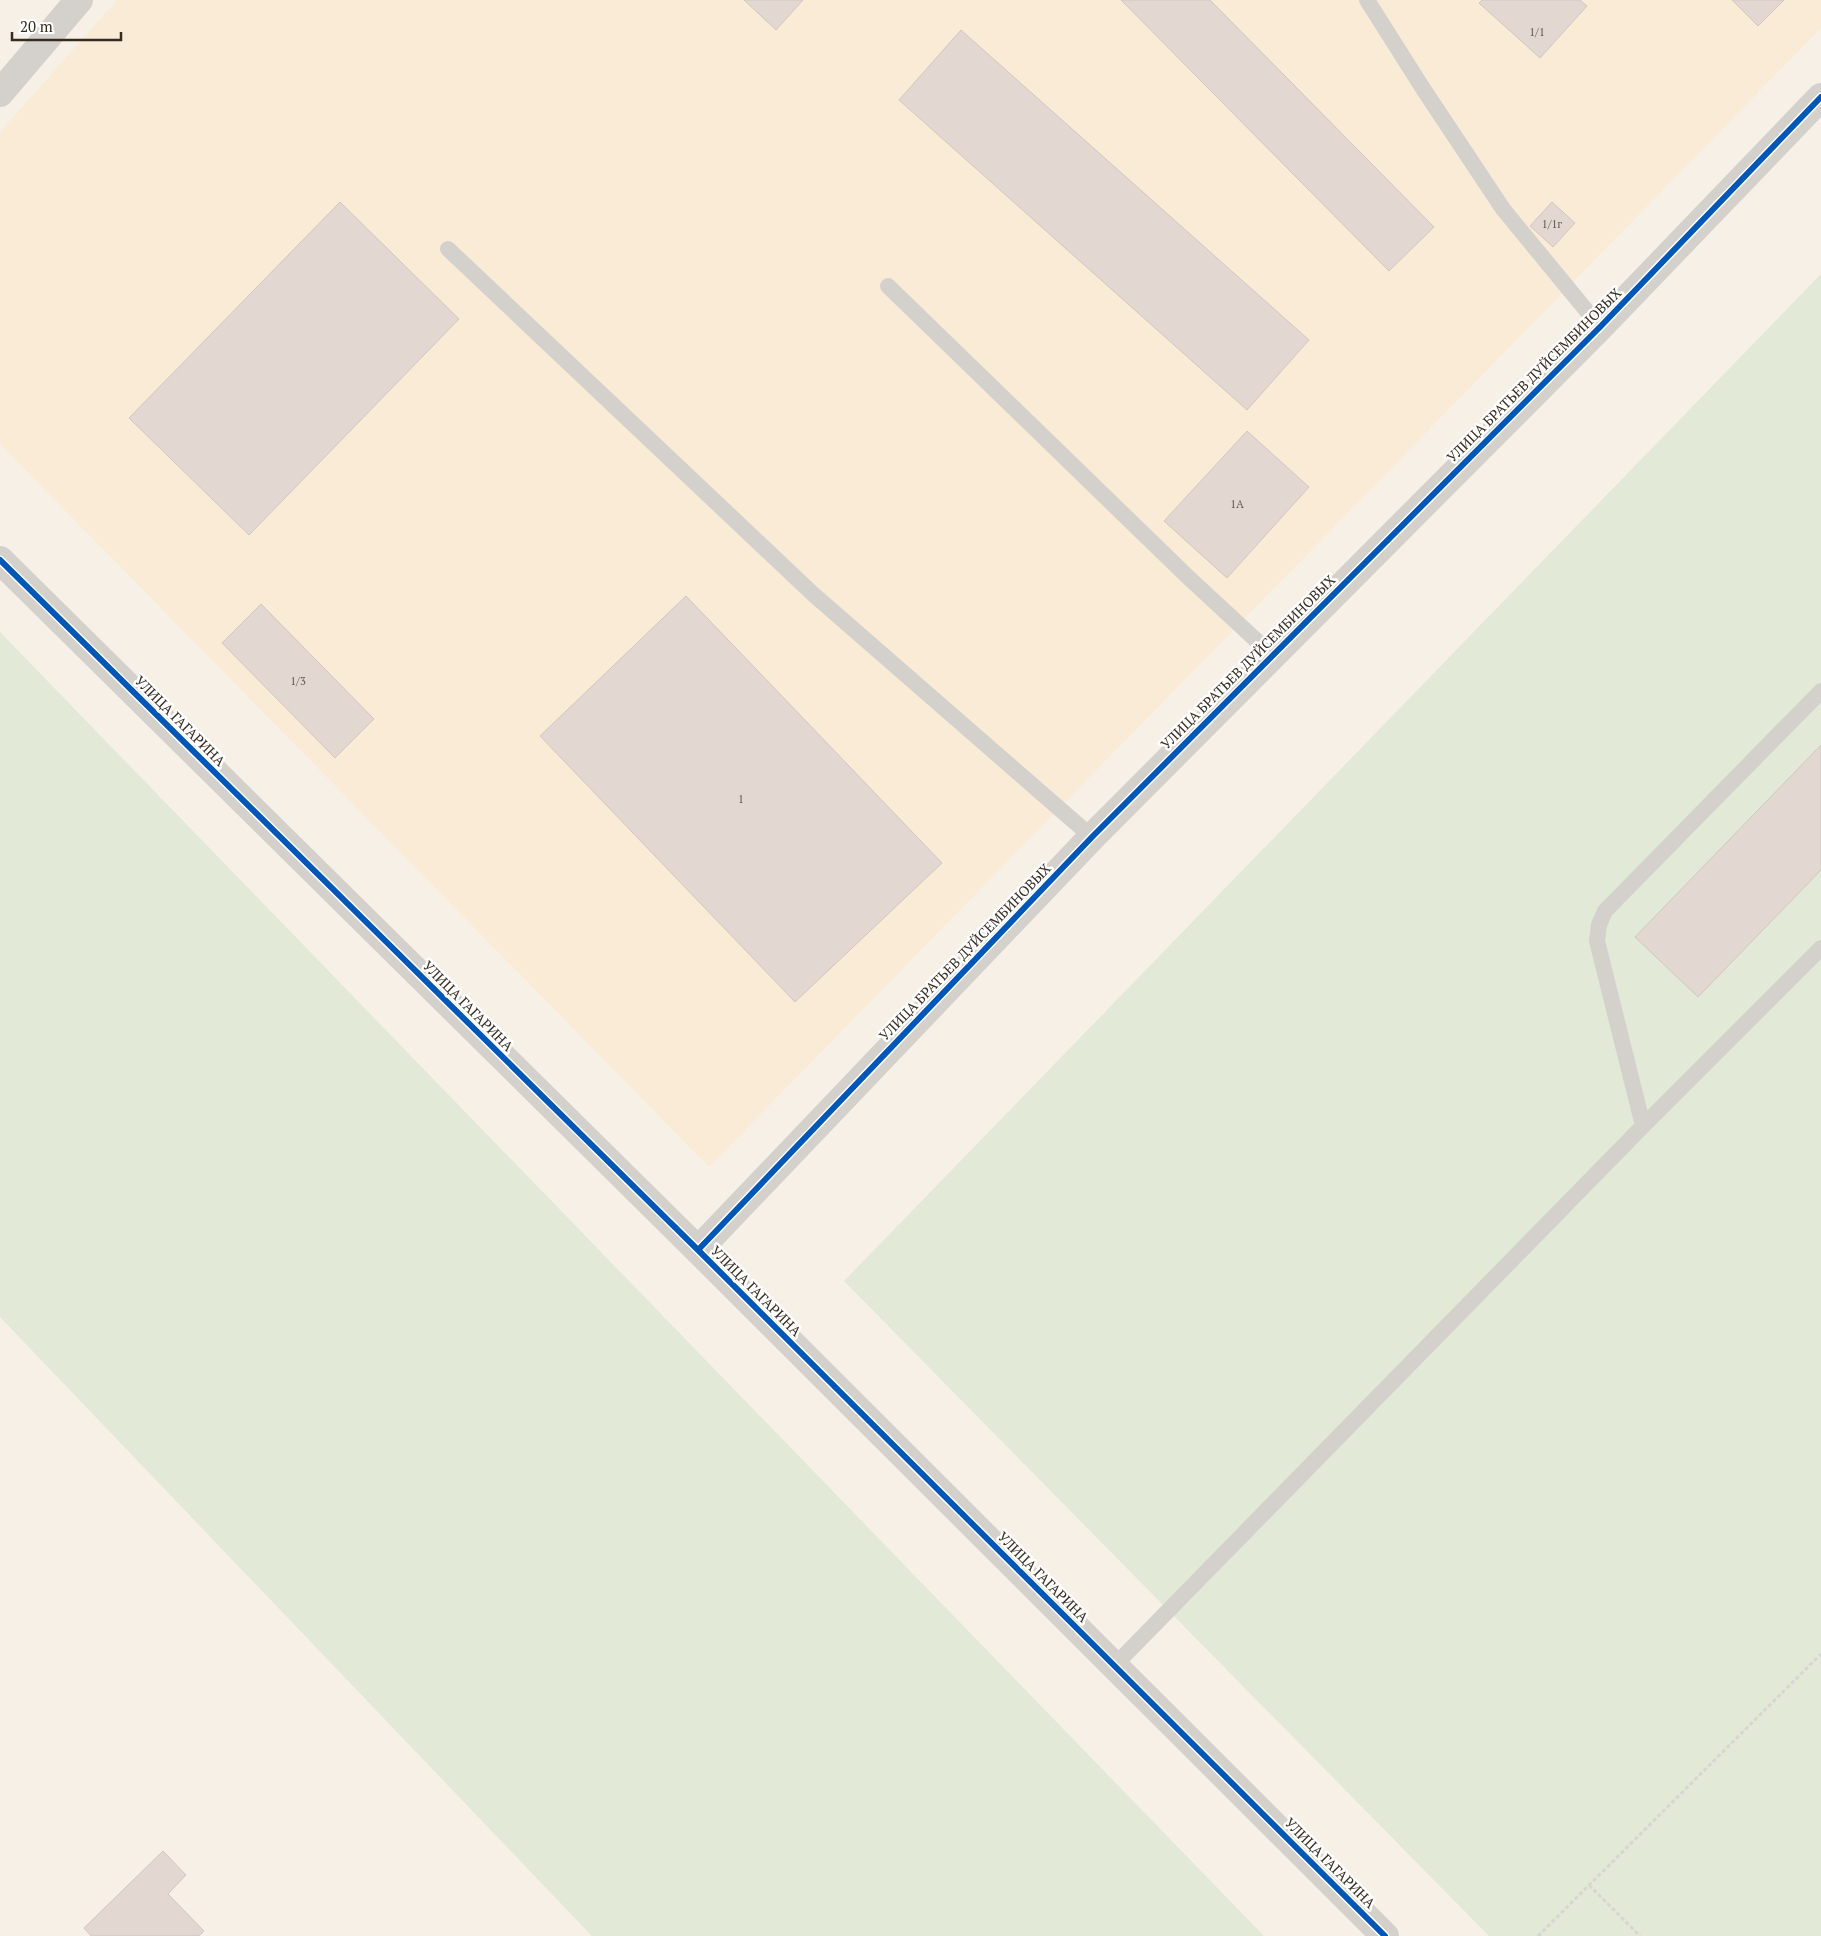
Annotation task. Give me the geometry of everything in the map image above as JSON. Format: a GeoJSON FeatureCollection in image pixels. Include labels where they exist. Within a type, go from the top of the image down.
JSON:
{"type":"FeatureCollection","features":[{"type":"Feature","properties":{"kind":"street"},"geometry":{"type":"LineString","coordinates":[[0,93],[79,0]]}},
{"type":"Feature","properties":{"kind":"street","name":"УЛИЦА БРАТЬЕВ ДУЙСЕМБИНОВЫХ"},"geometry":{"type":"LineString","coordinates":[[698,1250],[1092,837],[1600,328],[1821,97]]}},
{"type":"Feature","properties":{"kind":"street","name":"УЛИЦА ГАГАРИНА"},"geometry":{"type":"LineString","coordinates":[[0,560],[698,1250],[1386,1936]]}},
{"type":"Feature","properties":{"kind":"lane"},"geometry":{"type":"LineString","coordinates":[[1367,0],[1502,209],[1600,328]]}},
{"type":"Feature","properties":{"kind":"lane"},"geometry":{"type":"LineString","coordinates":[[448,249],[813,594],[1092,837]]}},
{"type":"Feature","properties":{"kind":"lane"},"geometry":{"type":"LineString","coordinates":[[888,286],[1189,578],[1272,655]]}},
{"type":"Feature","properties":{"kind":"lane"},"geometry":{"type":"LineString","coordinates":[[1643,1126],[1597,941],[1599,925],[1605,911],[1821,691]]}},
{"type":"Feature","properties":{"kind":"lane"},"geometry":{"type":"LineString","coordinates":[[1114,1666],[1643,1126],[1821,948]]}},
{"type":"Feature","properties":{"kind":"path"},"geometry":{"type":"LineString","coordinates":[[1538,1936],[1821,1654]]}},
{"type":"Feature","properties":{"kind":"path"},"geometry":{"type":"LineString","coordinates":[[1589,1885],[1640,1936]]}},
{"type":"Feature","properties":{"kind":"shaded area"},"geometry":{"type":"Polygon","coordinates":[[[117,0],[1821,0],[1821,28],[709,1167],[0,444],[0,132],[117,0]]]}},
{"type":"Feature","properties":{"kind":"green space"},"geometry":{"type":"Polygon","coordinates":[[[1821,274],[1821,1936],[1489,1936],[844,1281],[1821,274]]]}},
{"type":"Feature","properties":{"kind":"green space"},"geometry":{"type":"Polygon","coordinates":[[[0,632],[1264,1936],[592,1936],[0,1317],[0,632]]]}},
{"type":"Feature","properties":{"kind":"building"},"geometry":{"type":"Polygon","coordinates":[[[744,0],[803,0],[776,30],[744,0]]]}},
{"type":"Feature","properties":{"kind":"building"},"geometry":{"type":"Polygon","coordinates":[[[1121,0],[1210,0],[1434,227],[1389,271],[1121,0]]]}},
{"type":"Feature","properties":{"kind":"building"},"geometry":{"type":"Polygon","coordinates":[[[1482,0],[1580,0],[1587,6],[1540,58],[1479,3],[1482,0]]]}},
{"type":"Feature","properties":{"kind":"building"},"geometry":{"type":"Polygon","coordinates":[[[1732,0],[1784,0],[1758,26],[1732,0]]]}},
{"type":"Feature","properties":{"kind":"building"},"geometry":{"type":"Polygon","coordinates":[[[961,30],[1309,340],[1247,410],[899,100],[961,30]]]}},
{"type":"Feature","properties":{"kind":"building"},"geometry":{"type":"Polygon","coordinates":[[[340,202],[459,319],[249,535],[129,418],[340,202]]]}},
{"type":"Feature","properties":{"kind":"building"},"geometry":{"type":"Polygon","coordinates":[[[1552,202],[1575,223],[1553,247],[1530,226],[1552,202]]]}},
{"type":"Feature","properties":{"kind":"building"},"geometry":{"type":"Polygon","coordinates":[[[1247,431],[1309,487],[1227,578],[1164,521],[1247,431]]]}},
{"type":"Feature","properties":{"kind":"building"},"geometry":{"type":"Polygon","coordinates":[[[686,596],[942,863],[795,1002],[540,736],[686,596]]]}},
{"type":"Feature","properties":{"kind":"building"},"geometry":{"type":"Polygon","coordinates":[[[261,604],[374,719],[335,758],[222,643],[261,604]]]}},
{"type":"Feature","properties":{"kind":"building"},"geometry":{"type":"Polygon","coordinates":[[[1821,745],[1821,870],[1698,997],[1635,937],[1821,745]]]}},
{"type":"Feature","properties":{"kind":"building"},"geometry":{"type":"Polygon","coordinates":[[[163,1851],[186,1875],[168,1894],[204,1931],[199,1936],[91,1936],[84,1928],[163,1851]]]}},
{"type":"Feature","properties":{"kind":"cycle path"},"geometry":{"type":"LineString","coordinates":[[698,1250],[1092,837],[1600,327],[1821,97]]}},
{"type":"Feature","properties":{"kind":"cycle path"},"geometry":{"type":"LineString","coordinates":[[0,560],[698,1250],[1385,1936]]}}]}
